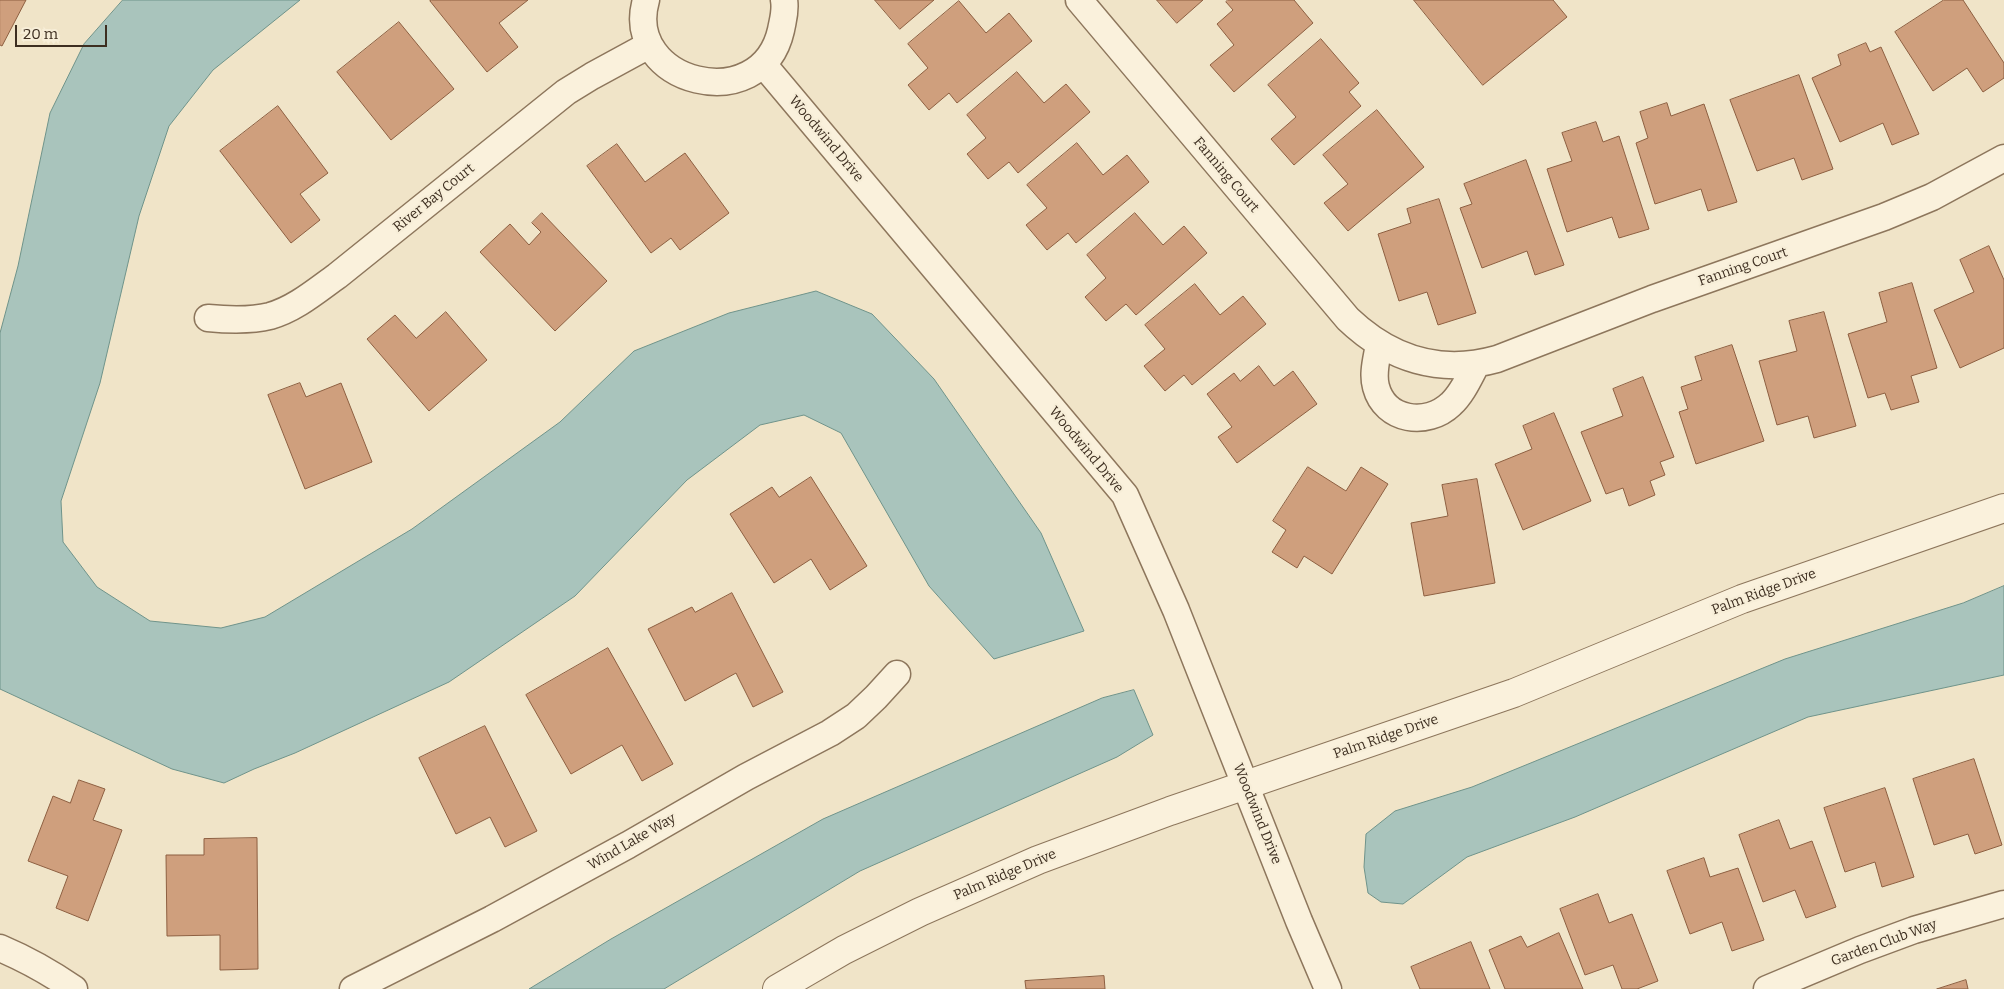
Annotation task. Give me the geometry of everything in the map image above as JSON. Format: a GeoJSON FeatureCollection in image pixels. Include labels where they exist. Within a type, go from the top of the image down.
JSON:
{"type":"FeatureCollection","features":[{"type":"Feature","properties":{"kind":"street"},"geometry":{"type":"LineString","coordinates":[[646,0],[643,10],[644,28],[649,45],[663,62],[683,76],[721,83],[745,76],[763,64],[778,44],[785,9],[784,0]]}},
{"type":"Feature","properties":{"kind":"street","name":"Fanning Court"},"geometry":{"type":"LineString","coordinates":[[1079,0],[1327,295],[1365,335],[1379,344],[1418,361],[1459,366],[1476,365],[1520,351],[1660,295],[1884,217],[1932,197],[2004,158]]}},
{"type":"Feature","properties":{"kind":"street","name":"River Bay Court"},"geometry":{"type":"LineString","coordinates":[[208,318],[241,320],[271,316],[301,301],[337,276],[566,92],[649,45]]}},
{"type":"Feature","properties":{"kind":"street","name":"Woodwind Drive"},"geometry":{"type":"LineString","coordinates":[[763,64],[1125,495],[1176,610],[1299,921],[1328,989]]}},
{"type":"Feature","properties":{"kind":"street"},"geometry":{"type":"LineString","coordinates":[[1379,344],[1375,370],[1376,386],[1380,397],[1389,409],[1400,415],[1414,418],[1427,417],[1441,412],[1452,404],[1476,365]]}},
{"type":"Feature","properties":{"kind":"street","name":"Palm Ridge Drive"},"geometry":{"type":"LineString","coordinates":[[778,989],[844,950],[920,912],[979,885],[1084,843],[1246,784],[1514,693],[1742,599],[2004,508]]}},
{"type":"Feature","properties":{"kind":"street","name":"Wind Lake Way"},"geometry":{"type":"LineString","coordinates":[[353,989],[501,915],[746,777],[830,733],[856,716],[897,674]]}},
{"type":"Feature","properties":{"kind":"street","name":"Garden Club Way"},"geometry":{"type":"LineString","coordinates":[[1767,989],[1860,950],[1914,930],[2004,904]]}},
{"type":"Feature","properties":{"kind":"street"},"geometry":{"type":"LineString","coordinates":[[0,948],[25,959],[74,989]]}},
{"type":"Feature","properties":{"kind":"water"},"geometry":{"type":"Polygon","coordinates":[[[123,0],[300,0],[213,70],[169,126],[139,216],[100,383],[61,501],[63,542],[97,587],[150,621],[221,628],[265,617],[412,529],[560,422],[634,351],[729,313],[816,291],[872,314],[934,379],[1041,533],[1084,631],[994,659],[929,586],[841,433],[804,415],[760,425],[687,480],[575,596],[449,682],[295,753],[224,783],[172,769],[0,689],[0,333],[18,266],[50,113],[84,44],[123,0]]]}},
{"type":"Feature","properties":{"kind":"water"},"geometry":{"type":"Polygon","coordinates":[[[2004,586],[2004,675],[1808,717],[1575,817],[1467,857],[1403,904],[1381,902],[1368,893],[1364,867],[1366,834],[1395,811],[1472,787],[1785,659],[1963,603],[2004,586]]]}},
{"type":"Feature","properties":{"kind":"water"},"geometry":{"type":"Polygon","coordinates":[[[1134,690],[1153,735],[1117,757],[860,871],[664,989],[529,989],[611,939],[823,819],[1102,698],[1134,690]]]}},
{"type":"Feature","properties":{"kind":"building"},"geometry":{"type":"Polygon","coordinates":[[[0,0],[26,0],[2,46],[0,45],[0,0]]]}},
{"type":"Feature","properties":{"kind":"building"},"geometry":{"type":"Polygon","coordinates":[[[528,0],[499,23],[518,47],[487,72],[430,1],[528,0]]]}},
{"type":"Feature","properties":{"kind":"building"},"geometry":{"type":"Polygon","coordinates":[[[875,0],[934,0],[900,29],[875,0]]]}},
{"type":"Feature","properties":{"kind":"building"},"geometry":{"type":"Polygon","coordinates":[[[1157,0],[1203,0],[1177,23],[1157,0]]]}},
{"type":"Feature","properties":{"kind":"building"},"geometry":{"type":"Polygon","coordinates":[[[1228,0],[1294,0],[1313,23],[1234,92],[1210,65],[1234,45],[1217,24],[1233,10],[1226,2],[1228,0]]]}},
{"type":"Feature","properties":{"kind":"building"},"geometry":{"type":"Polygon","coordinates":[[[1414,0],[1553,0],[1567,17],[1483,85],[1414,0]]]}},
{"type":"Feature","properties":{"kind":"building"},"geometry":{"type":"Polygon","coordinates":[[[1944,0],[1963,0],[2004,63],[2004,78],[1983,92],[1967,68],[1933,91],[1895,32],[1944,0]]]}},
{"type":"Feature","properties":{"kind":"building"},"geometry":{"type":"Polygon","coordinates":[[[959,1],[986,33],[1009,13],[1032,41],[957,103],[949,93],[929,110],[908,85],[928,68],[908,44],[959,1]]]}},
{"type":"Feature","properties":{"kind":"building"},"geometry":{"type":"Polygon","coordinates":[[[399,22],[454,89],[391,140],[337,72],[399,22]]]}},
{"type":"Feature","properties":{"kind":"building"},"geometry":{"type":"Polygon","coordinates":[[[1321,39],[1359,83],[1349,92],[1361,106],[1294,165],[1271,139],[1296,117],[1268,85],[1321,39]]]}},
{"type":"Feature","properties":{"kind":"building"},"geometry":{"type":"Polygon","coordinates":[[[1866,43],[1870,52],[1881,47],[1919,134],[1892,145],[1883,123],[1840,142],[1812,78],[1841,65],[1838,55],[1866,43]]]}},
{"type":"Feature","properties":{"kind":"building"},"geometry":{"type":"Polygon","coordinates":[[[1017,72],[1044,103],[1066,84],[1090,112],[1018,173],[1009,162],[988,179],[967,154],[986,138],[967,115],[1017,72]]]}},
{"type":"Feature","properties":{"kind":"building"},"geometry":{"type":"Polygon","coordinates":[[[1799,75],[1833,169],[1802,180],[1794,158],[1757,171],[1730,100],[1799,75]]]}},
{"type":"Feature","properties":{"kind":"building"},"geometry":{"type":"Polygon","coordinates":[[[1667,103],[1671,116],[1704,104],[1737,202],[1708,211],[1701,189],[1655,204],[1636,143],[1648,138],[1640,112],[1667,103]]]}},
{"type":"Feature","properties":{"kind":"building"},"geometry":{"type":"Polygon","coordinates":[[[278,106],[328,173],[300,194],[320,220],[291,243],[220,151],[278,106]]]}},
{"type":"Feature","properties":{"kind":"building"},"geometry":{"type":"Polygon","coordinates":[[[1377,110],[1424,167],[1348,231],[1324,203],[1348,184],[1323,155],[1377,110]]]}},
{"type":"Feature","properties":{"kind":"building"},"geometry":{"type":"Polygon","coordinates":[[[1596,122],[1603,142],[1619,136],[1649,229],[1619,238],[1612,217],[1567,232],[1547,169],[1572,161],[1562,133],[1596,122]]]}},
{"type":"Feature","properties":{"kind":"building"},"geometry":{"type":"Polygon","coordinates":[[[1077,143],[1103,175],[1127,155],[1149,182],[1076,243],[1068,233],[1047,250],[1026,225],[1047,208],[1027,185],[1077,143]]]}},
{"type":"Feature","properties":{"kind":"building"},"geometry":{"type":"Polygon","coordinates":[[[617,144],[645,182],[685,153],[729,213],[680,250],[671,238],[651,253],[587,166],[617,144]]]}},
{"type":"Feature","properties":{"kind":"building"},"geometry":{"type":"Polygon","coordinates":[[[1526,160],[1564,265],[1535,275],[1527,251],[1482,268],[1460,208],[1472,204],[1464,184],[1526,160]]]}},
{"type":"Feature","properties":{"kind":"building"},"geometry":{"type":"Polygon","coordinates":[[[1439,199],[1476,313],[1438,325],[1427,292],[1399,301],[1378,234],[1411,223],[1407,209],[1439,199]]]}},
{"type":"Feature","properties":{"kind":"building"},"geometry":{"type":"Polygon","coordinates":[[[542,213],[607,281],[555,331],[480,252],[510,224],[529,245],[541,232],[532,223],[542,213]]]}},
{"type":"Feature","properties":{"kind":"building"},"geometry":{"type":"Polygon","coordinates":[[[1135,213],[1163,245],[1184,226],[1207,253],[1136,315],[1126,304],[1106,321],[1085,297],[1106,278],[1087,255],[1135,213]]]}},
{"type":"Feature","properties":{"kind":"building"},"geometry":{"type":"Polygon","coordinates":[[[1989,246],[2004,280],[2004,348],[1960,368],[1934,310],[1974,292],[1960,260],[1989,246]]]}},
{"type":"Feature","properties":{"kind":"building"},"geometry":{"type":"Polygon","coordinates":[[[1912,283],[1937,368],[1911,376],[1919,402],[1891,410],[1885,393],[1868,398],[1848,334],[1887,322],[1879,293],[1912,283]]]}},
{"type":"Feature","properties":{"kind":"building"},"geometry":{"type":"Polygon","coordinates":[[[1195,284],[1220,315],[1243,296],[1266,324],[1192,385],[1184,375],[1165,391],[1144,366],[1165,349],[1145,325],[1195,284]]]}},
{"type":"Feature","properties":{"kind":"building"},"geometry":{"type":"Polygon","coordinates":[[[446,312],[487,360],[429,411],[367,339],[395,315],[416,338],[446,312]]]}},
{"type":"Feature","properties":{"kind":"building"},"geometry":{"type":"Polygon","coordinates":[[[1824,312],[1856,426],[1814,438],[1808,416],[1777,425],[1759,361],[1797,351],[1789,321],[1824,312]]]}},
{"type":"Feature","properties":{"kind":"building"},"geometry":{"type":"Polygon","coordinates":[[[1732,345],[1764,441],[1696,464],[1679,412],[1688,409],[1681,387],[1702,380],[1695,357],[1732,345]]]}},
{"type":"Feature","properties":{"kind":"building"},"geometry":{"type":"Polygon","coordinates":[[[1259,366],[1274,386],[1293,371],[1317,404],[1237,463],[1218,437],[1232,427],[1207,394],[1234,373],[1240,381],[1259,366]]]}},
{"type":"Feature","properties":{"kind":"building"},"geometry":{"type":"Polygon","coordinates":[[[1643,377],[1674,457],[1660,462],[1665,475],[1650,481],[1655,495],[1629,506],[1623,488],[1606,494],[1581,432],[1623,416],[1613,389],[1643,377]]]}},
{"type":"Feature","properties":{"kind":"building"},"geometry":{"type":"Polygon","coordinates":[[[300,383],[306,397],[341,383],[372,462],[305,489],[268,395],[300,383]]]}},
{"type":"Feature","properties":{"kind":"building"},"geometry":{"type":"Polygon","coordinates":[[[1554,413],[1591,501],[1523,530],[1495,464],[1532,449],[1523,426],[1554,413]]]}},
{"type":"Feature","properties":{"kind":"building"},"geometry":{"type":"Polygon","coordinates":[[[1308,467],[1346,491],[1361,467],[1388,484],[1332,574],[1304,556],[1297,568],[1272,552],[1286,530],[1273,521],[1308,467]]]}},
{"type":"Feature","properties":{"kind":"building"},"geometry":{"type":"Polygon","coordinates":[[[811,477],[867,566],[830,590],[811,559],[774,583],[730,514],[772,487],[779,497],[811,477]]]}},
{"type":"Feature","properties":{"kind":"building"},"geometry":{"type":"Polygon","coordinates":[[[1477,479],[1495,583],[1424,596],[1411,523],[1448,516],[1442,485],[1477,479]]]}},
{"type":"Feature","properties":{"kind":"building"},"geometry":{"type":"Polygon","coordinates":[[[732,593],[783,692],[753,707],[736,673],[685,701],[648,629],[692,607],[695,612],[732,593]]]}},
{"type":"Feature","properties":{"kind":"building"},"geometry":{"type":"Polygon","coordinates":[[[608,648],[673,764],[642,781],[622,745],[571,774],[526,695],[608,648]]]}},
{"type":"Feature","properties":{"kind":"building"},"geometry":{"type":"Polygon","coordinates":[[[485,726],[537,831],[505,847],[490,817],[456,834],[419,758],[485,726]]]}},
{"type":"Feature","properties":{"kind":"building"},"geometry":{"type":"Polygon","coordinates":[[[1974,759],[2002,845],[1975,854],[1968,834],[1934,845],[1913,779],[1974,759]]]}},
{"type":"Feature","properties":{"kind":"building"},"geometry":{"type":"Polygon","coordinates":[[[79,780],[105,789],[93,820],[122,830],[88,921],[56,908],[68,876],[28,861],[53,796],[70,803],[79,780]]]}},
{"type":"Feature","properties":{"kind":"building"},"geometry":{"type":"Polygon","coordinates":[[[1885,788],[1914,877],[1882,887],[1875,862],[1845,872],[1824,808],[1885,788]]]}},
{"type":"Feature","properties":{"kind":"building"},"geometry":{"type":"Polygon","coordinates":[[[1779,820],[1790,849],[1812,841],[1836,907],[1806,918],[1795,890],[1763,902],[1739,835],[1779,820]]]}},
{"type":"Feature","properties":{"kind":"building"},"geometry":{"type":"Polygon","coordinates":[[[257,838],[258,969],[220,970],[220,935],[167,936],[166,855],[204,855],[204,839],[257,838]]]}},
{"type":"Feature","properties":{"kind":"building"},"geometry":{"type":"Polygon","coordinates":[[[1704,858],[1710,877],[1738,868],[1764,940],[1732,951],[1722,922],[1690,934],[1667,871],[1704,858]]]}},
{"type":"Feature","properties":{"kind":"building"},"geometry":{"type":"Polygon","coordinates":[[[1598,894],[1609,923],[1632,914],[1658,981],[1637,989],[1622,989],[1613,965],[1585,975],[1560,909],[1598,894]]]}},
{"type":"Feature","properties":{"kind":"building"},"geometry":{"type":"Polygon","coordinates":[[[1559,933],[1583,989],[1505,989],[1489,950],[1521,936],[1527,947],[1559,933]]]}},
{"type":"Feature","properties":{"kind":"building"},"geometry":{"type":"Polygon","coordinates":[[[1471,942],[1490,989],[1420,989],[1411,967],[1471,942]]]}},
{"type":"Feature","properties":{"kind":"building"},"geometry":{"type":"Polygon","coordinates":[[[1104,976],[1105,989],[1026,989],[1025,981],[1104,976]]]}},
{"type":"Feature","properties":{"kind":"building"},"geometry":{"type":"Polygon","coordinates":[[[1966,980],[1968,989],[1937,989],[1966,980]]]}}]}
